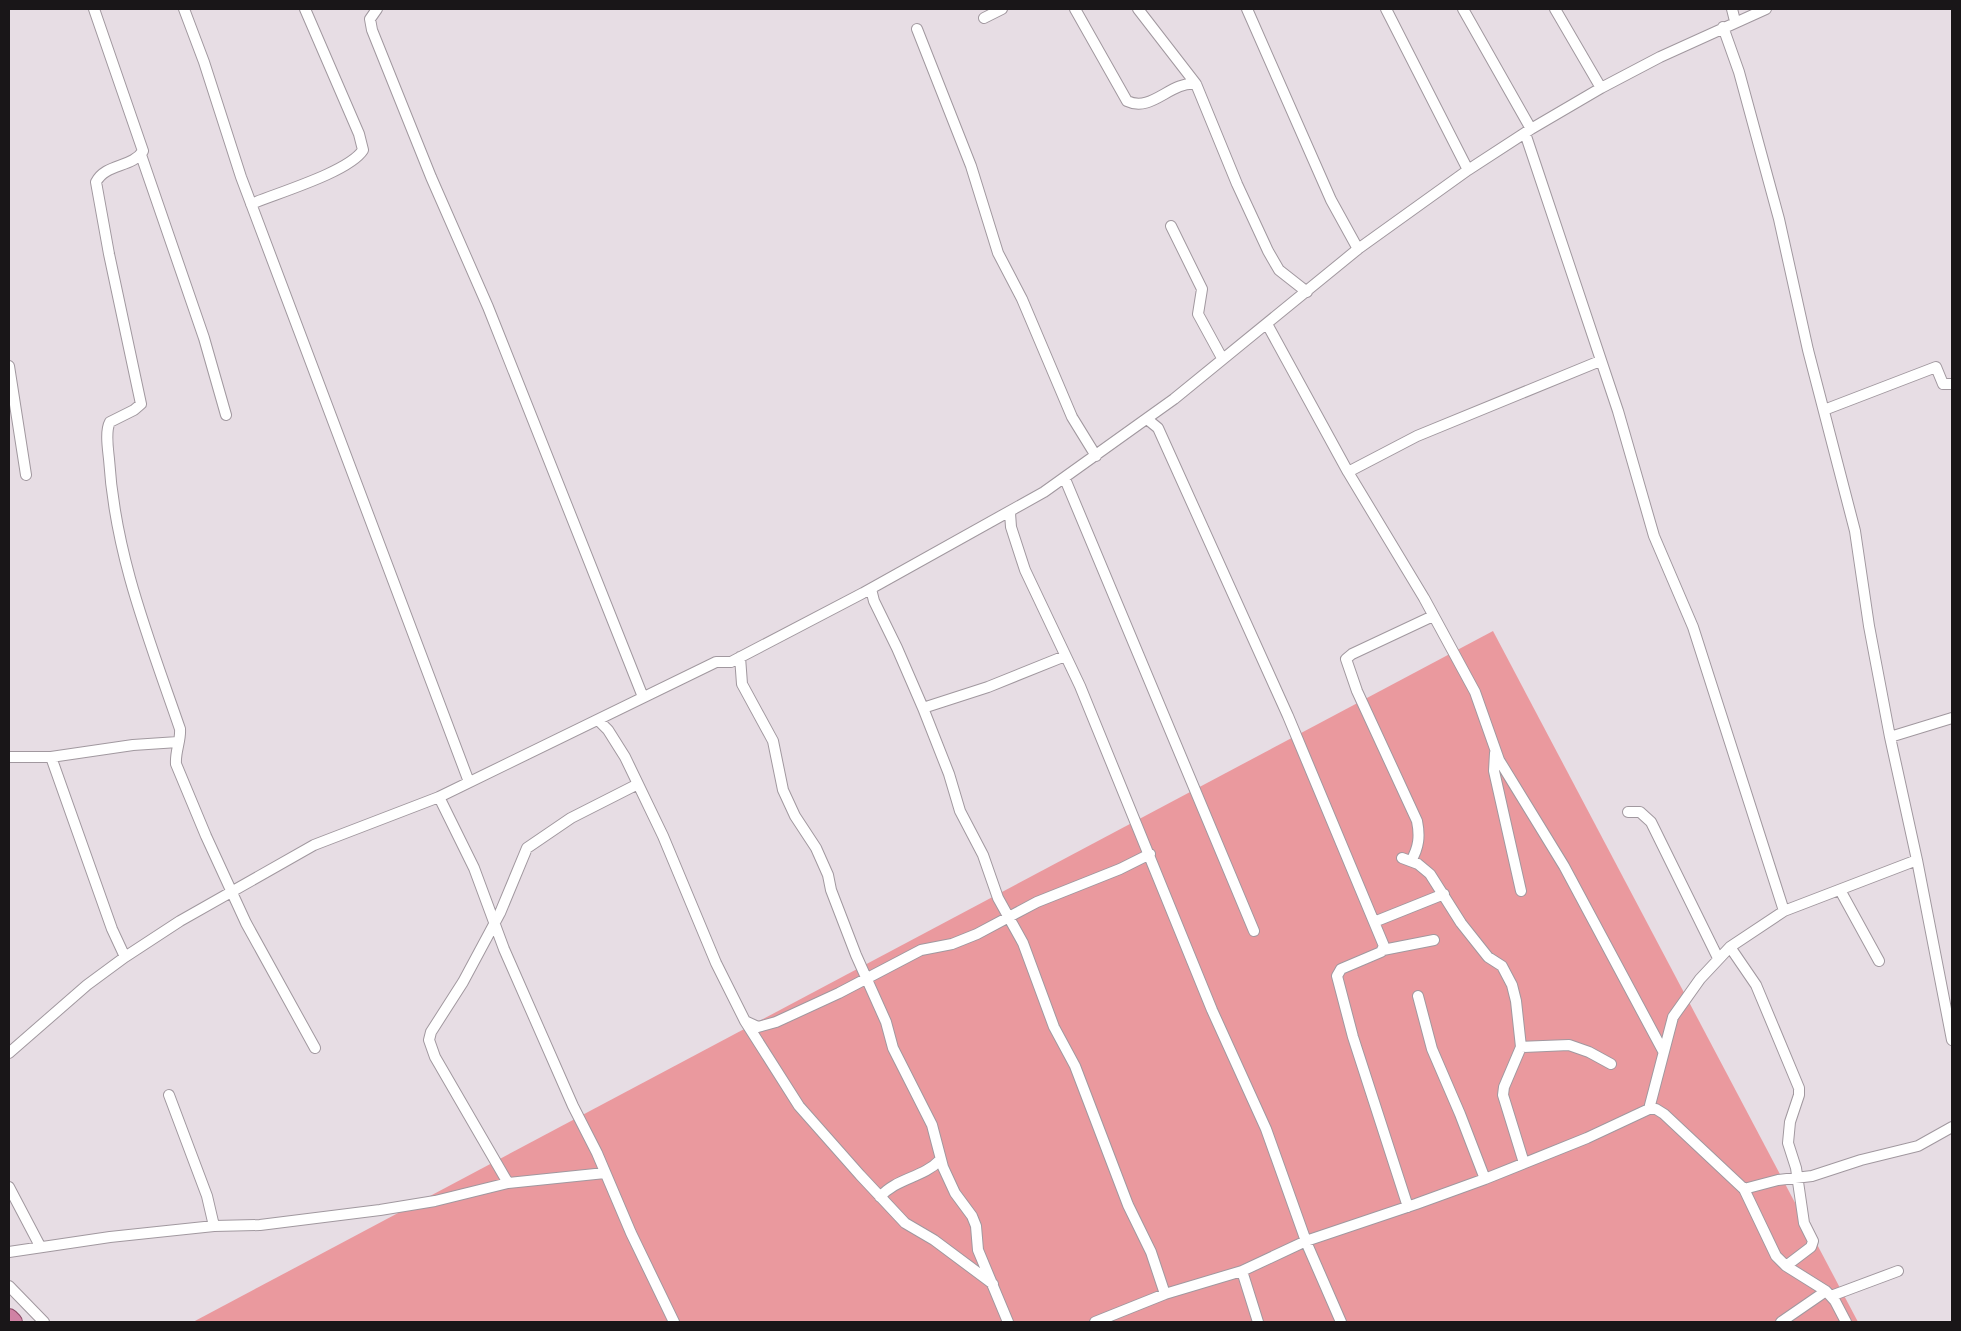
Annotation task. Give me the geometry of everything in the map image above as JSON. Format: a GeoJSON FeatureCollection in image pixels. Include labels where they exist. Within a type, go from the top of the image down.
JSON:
{"type":"FeatureCollection","features":[{"type":"Feature","properties":{"kind":"highway"},"geometry":{"type":"LineString","coordinates":[[9,1318],[13,1322]]}},
{"type":"Feature","properties":{"kind":"street"},"geometry":{"type":"LineString","coordinates":[[94,9],[142,145],[143,151],[141,155],[204,338],[226,415]]}},
{"type":"Feature","properties":{"kind":"street"},"geometry":{"type":"LineString","coordinates":[[184,9],[252,204],[469,782]]}},
{"type":"Feature","properties":{"kind":"street"},"geometry":{"type":"LineString","coordinates":[[252,204],[352,162],[362,150],[359,134],[305,9]]}},
{"type":"Feature","properties":{"kind":"street"},"geometry":{"type":"LineString","coordinates":[[377,9],[370,19],[372,30],[431,177],[491,316],[643,697]]}},
{"type":"Feature","properties":{"kind":"street"},"geometry":{"type":"LineString","coordinates":[[984,18],[1002,9]]}},
{"type":"Feature","properties":{"kind":"street"},"geometry":{"type":"LineString","coordinates":[[1075,9],[1126,101],[1142,104],[1182,84],[1196,84]]}},
{"type":"Feature","properties":{"kind":"street"},"geometry":{"type":"LineString","coordinates":[[1138,9],[1196,84],[1237,184],[1268,251],[1279,270],[1307,292]]}},
{"type":"Feature","properties":{"kind":"street"},"geometry":{"type":"LineString","coordinates":[[1247,9],[1331,200],[1358,249]]}},
{"type":"Feature","properties":{"kind":"street"},"geometry":{"type":"LineString","coordinates":[[1386,9],[1468,170]]}},
{"type":"Feature","properties":{"kind":"street"},"geometry":{"type":"LineString","coordinates":[[1462,9],[1528,131],[1600,361],[1633,457],[1654,536],[1693,627],[1784,911]]}},
{"type":"Feature","properties":{"kind":"street"},"geometry":{"type":"LineString","coordinates":[[1555,9],[1601,88]]}},
{"type":"Feature","properties":{"kind":"street"},"geometry":{"type":"LineString","coordinates":[[1732,9],[1735,21]]}},
{"type":"Feature","properties":{"kind":"street"},"geometry":{"type":"LineString","coordinates":[[9,1052],[87,985],[125,957],[231,891],[314,845],[439,797],[716,662],[730,662],[871,589],[1010,513],[1065,479],[1147,419],[1358,249],[1468,170],[1528,131],[1601,88],[1735,21],[1766,9]]}},
{"type":"Feature","properties":{"kind":"street"},"geometry":{"type":"LineString","coordinates":[[1723,27],[1739,72],[1779,219],[1855,531],[1869,626],[1952,1040]]}},
{"type":"Feature","properties":{"kind":"street"},"geometry":{"type":"LineString","coordinates":[[917,29],[971,166],[998,253],[1022,299],[1072,417],[1096,456]]}},
{"type":"Feature","properties":{"kind":"street"},"geometry":{"type":"LineString","coordinates":[[141,155],[105,171],[96,182],[109,254],[141,404],[134,410],[108,424],[110,472],[126,567],[134,597],[180,729],[175,753],[176,764],[231,891],[315,1048]]}},
{"type":"Feature","properties":{"kind":"street"},"geometry":{"type":"LineString","coordinates":[[1171,226],[1202,289],[1198,314],[1222,358]]}},
{"type":"Feature","properties":{"kind":"street"},"geometry":{"type":"LineString","coordinates":[[1267,324],[1348,472],[1433,616],[1475,692],[1487,721],[1495,752],[1564,866],[1663,1050]]}},
{"type":"Feature","properties":{"kind":"street"},"geometry":{"type":"LineString","coordinates":[[1348,472],[1417,436],[1600,361]]}},
{"type":"Feature","properties":{"kind":"street"},"geometry":{"type":"LineString","coordinates":[[9,366],[26,475]]}},
{"type":"Feature","properties":{"kind":"street"},"geometry":{"type":"LineString","coordinates":[[1824,410],[1936,367],[1943,384],[1952,384]]}},
{"type":"Feature","properties":{"kind":"street"},"geometry":{"type":"LineString","coordinates":[[1147,419],[1158,428],[1208,533],[1296,734],[1374,922],[1383,950]]}},
{"type":"Feature","properties":{"kind":"street"},"geometry":{"type":"LineString","coordinates":[[1065,479],[1254,931]]}},
{"type":"Feature","properties":{"kind":"street"},"geometry":{"type":"LineString","coordinates":[[1010,513],[1013,535],[1025,570],[1087,703],[1212,1010],[1266,1129],[1306,1241],[1340,1322]]}},
{"type":"Feature","properties":{"kind":"street"},"geometry":{"type":"LineString","coordinates":[[871,589],[874,601],[923,708],[948,774],[957,804],[976,840],[998,898],[1023,944],[1051,1022],[1077,1072],[1128,1205],[1151,1252],[1165,1294]]}},
{"type":"Feature","properties":{"kind":"street"},"geometry":{"type":"LineString","coordinates":[[1433,616],[1352,654],[1346,659],[1357,691],[1417,821],[1419,833],[1418,846],[1406,859],[1430,874],[1461,923],[1488,957],[1502,966],[1512,985],[1516,1001],[1521,1047],[1504,1088],[1503,1095],[1524,1163]]}},
{"type":"Feature","properties":{"kind":"street"},"geometry":{"type":"LineString","coordinates":[[923,708],[988,687],[1065,656]]}},
{"type":"Feature","properties":{"kind":"street"},"geometry":{"type":"LineString","coordinates":[[740,657],[742,684],[773,741],[784,790],[795,816],[824,866],[856,954],[886,1022],[893,1048],[932,1124],[940,1160],[956,1193],[972,1216],[976,1226],[978,1250],[1008,1322]]}},
{"type":"Feature","properties":{"kind":"street"},"geometry":{"type":"LineString","coordinates":[[1890,736],[1952,718]]}},
{"type":"Feature","properties":{"kind":"street"},"geometry":{"type":"LineString","coordinates":[[598,720],[615,741],[638,784],[663,836],[716,963],[745,1021],[799,1106],[880,1197],[905,1222],[934,1240],[993,1284]]}},
{"type":"Feature","properties":{"kind":"street"},"geometry":{"type":"LineString","coordinates":[[9,757],[51,757],[133,745],[178,742]]}},
{"type":"Feature","properties":{"kind":"street"},"geometry":{"type":"LineString","coordinates":[[1495,752],[1494,771],[1521,891]]}},
{"type":"Feature","properties":{"kind":"street"},"geometry":{"type":"LineString","coordinates":[[51,757],[112,929],[125,957]]}},
{"type":"Feature","properties":{"kind":"street"},"geometry":{"type":"LineString","coordinates":[[508,1183],[435,1057],[429,1040],[431,1032],[463,982],[495,923],[508,898],[527,848],[570,818],[638,784]]}},
{"type":"Feature","properties":{"kind":"street"},"geometry":{"type":"LineString","coordinates":[[439,797],[474,868],[495,923],[564,1086],[606,1172],[631,1233],[674,1322]]}},
{"type":"Feature","properties":{"kind":"street"},"geometry":{"type":"LineString","coordinates":[[1628,812],[1640,812],[1651,822],[1718,958]]}},
{"type":"Feature","properties":{"kind":"street"},"geometry":{"type":"LineString","coordinates":[[745,1021],[754,1026],[764,1026],[922,950],[963,940],[1044,899],[1120,869],[1150,854]]}},
{"type":"Feature","properties":{"kind":"street"},"geometry":{"type":"LineString","coordinates":[[1649,1109],[1673,1017],[1718,958],[1730,947],[1784,911],[1917,860]]}},
{"type":"Feature","properties":{"kind":"street"},"geometry":{"type":"LineString","coordinates":[[1840,890],[1879,961]]}},
{"type":"Feature","properties":{"kind":"street"},"geometry":{"type":"LineString","coordinates":[[1374,922],[1444,894]]}},
{"type":"Feature","properties":{"kind":"street"},"geometry":{"type":"LineString","coordinates":[[1408,1207],[1356,1045],[1337,976],[1341,969],[1383,950],[1434,940]]}},
{"type":"Feature","properties":{"kind":"street"},"geometry":{"type":"LineString","coordinates":[[1730,947],[1756,985],[1799,1088],[1788,1135],[1804,1223],[1813,1244],[1786,1266]]}},
{"type":"Feature","properties":{"kind":"street"},"geometry":{"type":"LineString","coordinates":[[1418,996],[1432,1048],[1485,1178]]}},
{"type":"Feature","properties":{"kind":"street"},"geometry":{"type":"LineString","coordinates":[[1521,1047],[1569,1045],[1589,1052],[1611,1064]]}},
{"type":"Feature","properties":{"kind":"street"},"geometry":{"type":"LineString","coordinates":[[169,1095],[208,1196],[214,1226]]}},
{"type":"Feature","properties":{"kind":"street"},"geometry":{"type":"LineString","coordinates":[[1101,1321],[1165,1294],[1242,1271],[1306,1241],[1408,1207],[1524,1163],[1587,1138],[1649,1109],[1661,1111],[1744,1190],[1771,1249],[1786,1266],[1829,1294],[1846,1322]]}},
{"type":"Feature","properties":{"kind":"street"},"geometry":{"type":"LineString","coordinates":[[1744,1190],[1778,1180],[1812,1176],[1861,1160],[1918,1146],[1952,1127]]}},
{"type":"Feature","properties":{"kind":"street"},"geometry":{"type":"LineString","coordinates":[[880,1197],[889,1188],[931,1168],[940,1160]]}},
{"type":"Feature","properties":{"kind":"street"},"geometry":{"type":"LineString","coordinates":[[9,1252],[40,1246],[214,1226],[260,1225],[380,1210],[435,1201],[508,1183],[606,1172]]}},
{"type":"Feature","properties":{"kind":"street"},"geometry":{"type":"LineString","coordinates":[[9,1187],[40,1246]]}},
{"type":"Feature","properties":{"kind":"street"},"geometry":{"type":"LineString","coordinates":[[1242,1271],[1258,1322]]}},
{"type":"Feature","properties":{"kind":"street"},"geometry":{"type":"LineString","coordinates":[[1781,1322],[1829,1294],[1898,1271]]}},
{"type":"Feature","properties":{"kind":"street"},"geometry":{"type":"LineString","coordinates":[[9,1286],[44,1322]]}},
{"type":"Feature","properties":{"kind":"shaded area"},"geometry":{"type":"Polygon","coordinates":[[[1493,631],[1858,1322],[193,1322],[1493,631]]]}}]}
